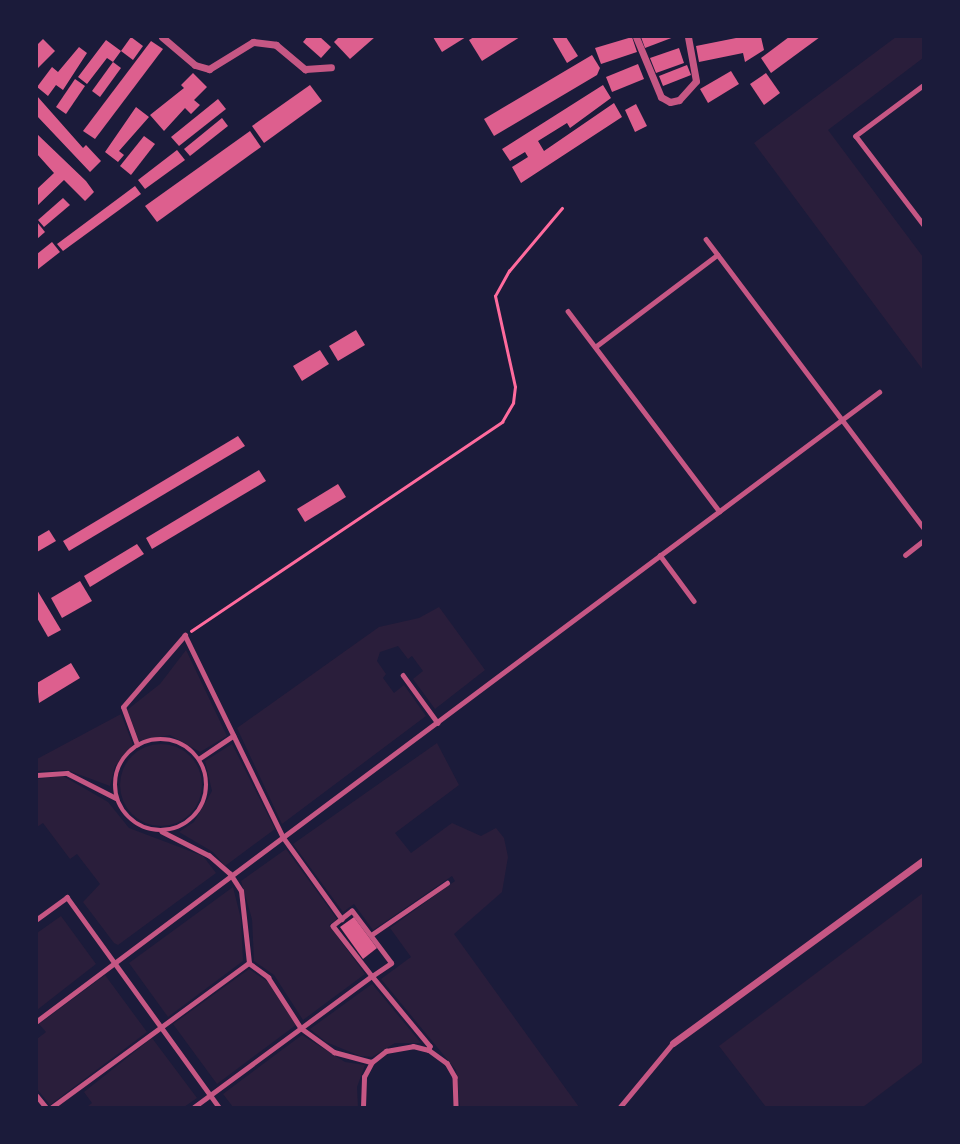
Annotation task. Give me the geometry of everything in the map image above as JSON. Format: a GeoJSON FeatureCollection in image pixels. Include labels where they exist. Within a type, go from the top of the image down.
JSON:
{"type":"FeatureCollection","features":[{"type":"Feature","properties":{"kind":"street"},"geometry":{"type":"LineString","coordinates":[[162,37],[195,65],[209,69],[253,42],[276,45],[305,69],[331,67]]}},
{"type":"Feature","properties":{"kind":"street"},"geometry":{"type":"LineString","coordinates":[[636,37],[661,97],[670,102],[680,100],[696,81],[688,37]]}},
{"type":"Feature","properties":{"kind":"street"},"geometry":{"type":"LineString","coordinates":[[673,1043],[923,861]]}},
{"type":"Feature","properties":{"kind":"lane"},"geometry":{"type":"LineString","coordinates":[[923,86],[856,136],[923,224]]}},
{"type":"Feature","properties":{"kind":"lane"},"geometry":{"type":"LineString","coordinates":[[706,239],[923,527]]}},
{"type":"Feature","properties":{"kind":"lane"},"geometry":{"type":"LineString","coordinates":[[595,347],[716,255]]}},
{"type":"Feature","properties":{"kind":"lane"},"geometry":{"type":"LineString","coordinates":[[568,311],[719,510]]}},
{"type":"Feature","properties":{"kind":"lane"},"geometry":{"type":"LineString","coordinates":[[37,1021],[112,960],[438,723],[879,392]]}},
{"type":"Feature","properties":{"kind":"lane"},"geometry":{"type":"LineString","coordinates":[[905,555],[923,541]]}},
{"type":"Feature","properties":{"kind":"lane"},"geometry":{"type":"LineString","coordinates":[[660,555],[694,601]]}},
{"type":"Feature","properties":{"kind":"lane"},"geometry":{"type":"LineString","coordinates":[[137,745],[123,707],[185,635],[283,837],[342,919]]}},
{"type":"Feature","properties":{"kind":"lane"},"geometry":{"type":"LineString","coordinates":[[403,675],[438,723]]}},
{"type":"Feature","properties":{"kind":"lane"},"geometry":{"type":"LineString","coordinates":[[200,758],[233,736]]}},
{"type":"Feature","properties":{"kind":"lane"},"geometry":{"type":"LineString","coordinates":[[162,832],[178,828],[202,807],[208,792],[200,758],[185,744],[169,738],[137,745],[118,766],[116,798],[122,813],[136,824],[162,832],[209,856],[230,874],[241,891],[249,962],[268,977],[301,1027],[334,1052],[372,1062]]}},
{"type":"Feature","properties":{"kind":"lane"},"geometry":{"type":"LineString","coordinates":[[37,775],[67,772],[116,798]]}},
{"type":"Feature","properties":{"kind":"lane"},"geometry":{"type":"LineString","coordinates":[[371,935],[447,883]]}},
{"type":"Feature","properties":{"kind":"lane"},"geometry":{"type":"LineString","coordinates":[[37,919],[67,897],[219,1107]]}},
{"type":"Feature","properties":{"kind":"lane"},"geometry":{"type":"LineString","coordinates":[[194,1107],[301,1027],[372,976],[391,963],[352,911],[333,926],[372,976],[429,1050],[447,1063],[455,1077],[456,1107]]}},
{"type":"Feature","properties":{"kind":"lane"},"geometry":{"type":"LineString","coordinates":[[52,1107],[249,962]]}},
{"type":"Feature","properties":{"kind":"lane"},"geometry":{"type":"LineString","coordinates":[[620,1107],[673,1043]]}},
{"type":"Feature","properties":{"kind":"lane"},"geometry":{"type":"LineString","coordinates":[[363,1107],[364,1077],[372,1062],[396,1047],[429,1050]]}},
{"type":"Feature","properties":{"kind":"lane"},"geometry":{"type":"LineString","coordinates":[[37,1096],[46,1107]]}},
{"type":"Feature","properties":{"kind":"path"},"geometry":{"type":"LineString","coordinates":[[185,635],[502,422],[513,402],[515,387],[495,296],[509,271],[562,208]]}},
{"type":"Feature","properties":{"kind":"shaded area"},"geometry":{"type":"Polygon","coordinates":[[[896,37],[923,37],[923,58],[828,130],[923,257],[923,370],[754,143],[896,37]]]}},
{"type":"Feature","properties":{"kind":"shaded area"},"geometry":{"type":"Polygon","coordinates":[[[439,607],[485,670],[435,709],[413,679],[423,671],[412,656],[408,659],[398,646],[380,652],[377,661],[386,674],[383,678],[394,693],[404,685],[426,716],[282,824],[237,728],[379,627],[419,618],[439,607]]]}},
{"type":"Feature","properties":{"kind":"shaded area"},"geometry":{"type":"Polygon","coordinates":[[[186,650],[227,736],[200,752],[170,735],[139,741],[127,710],[160,684],[186,650]]]}},
{"type":"Feature","properties":{"kind":"shaded area"},"geometry":{"type":"Polygon","coordinates":[[[121,714],[133,745],[115,766],[110,786],[67,770],[37,771],[37,759],[121,714]]]}},
{"type":"Feature","properties":{"kind":"shaded area"},"geometry":{"type":"Polygon","coordinates":[[[437,743],[459,785],[395,833],[411,853],[452,823],[481,836],[496,828],[504,838],[508,857],[502,892],[454,934],[579,1107],[460,1107],[456,1070],[381,979],[411,957],[390,928],[455,881],[452,876],[373,930],[354,904],[343,912],[293,844],[437,743]]]}},
{"type":"Feature","properties":{"kind":"shaded area"},"geometry":{"type":"Polygon","coordinates":[[[161,744],[177,747],[190,756],[199,769],[202,785],[199,801],[190,814],[177,823],[161,826],[145,823],[132,814],[123,801],[120,785],[123,769],[132,756],[145,747],[161,744]]]}},
{"type":"Feature","properties":{"kind":"shaded area"},"geometry":{"type":"Polygon","coordinates":[[[232,744],[275,829],[225,866],[213,852],[179,832],[194,822],[212,791],[205,761],[232,744]]]}},
{"type":"Feature","properties":{"kind":"shaded area"},"geometry":{"type":"Polygon","coordinates":[[[63,776],[108,802],[129,828],[203,856],[216,873],[118,945],[114,943],[83,902],[100,884],[77,854],[70,859],[43,823],[37,827],[37,779],[63,776]]]}},
{"type":"Feature","properties":{"kind":"shaded area"},"geometry":{"type":"Polygon","coordinates":[[[286,849],[337,919],[329,925],[365,974],[303,1020],[274,975],[254,961],[252,919],[241,881],[286,849]]]}},
{"type":"Feature","properties":{"kind":"shaded area"},"geometry":{"type":"Polygon","coordinates":[[[233,887],[241,919],[243,961],[168,1017],[129,963],[233,887]]]}},
{"type":"Feature","properties":{"kind":"shaded area"},"geometry":{"type":"Polygon","coordinates":[[[923,893],[923,1062],[863,1107],[766,1107],[719,1046],[923,893]]]}},
{"type":"Feature","properties":{"kind":"shaded area"},"geometry":{"type":"Polygon","coordinates":[[[61,916],[96,964],[37,1010],[37,933],[61,916]]]}},
{"type":"Feature","properties":{"kind":"shaded area"},"geometry":{"type":"Polygon","coordinates":[[[249,969],[268,982],[296,1025],[217,1084],[173,1024],[249,969]]]}},
{"type":"Feature","properties":{"kind":"shaded area"},"geometry":{"type":"Polygon","coordinates":[[[105,975],[147,1032],[50,1105],[37,1089],[37,1039],[46,1032],[39,1024],[105,975]]]}},
{"type":"Feature","properties":{"kind":"shaded area"},"geometry":{"type":"Polygon","coordinates":[[[372,984],[421,1043],[395,1043],[372,1057],[360,1056],[326,1042],[310,1029],[372,984]]]}},
{"type":"Feature","properties":{"kind":"shaded area"},"geometry":{"type":"Polygon","coordinates":[[[302,1035],[345,1062],[365,1065],[357,1087],[358,1107],[233,1107],[223,1094],[302,1035]]]}},
{"type":"Feature","properties":{"kind":"shaded area"},"geometry":{"type":"Polygon","coordinates":[[[152,1038],[197,1098],[184,1107],[87,1107],[92,1103],[84,1092],[152,1038]]]}},
{"type":"Feature","properties":{"kind":"building"},"geometry":{"type":"Polygon","coordinates":[[[131,37],[143,46],[133,60],[121,51],[131,37]]]}},
{"type":"Feature","properties":{"kind":"building"},"geometry":{"type":"Polygon","coordinates":[[[307,37],[320,37],[331,47],[321,58],[303,42],[307,37]]]}},
{"type":"Feature","properties":{"kind":"building"},"geometry":{"type":"Polygon","coordinates":[[[339,37],[375,37],[350,59],[334,42],[339,37]]]}},
{"type":"Feature","properties":{"kind":"building"},"geometry":{"type":"Polygon","coordinates":[[[433,37],[466,37],[442,52],[433,37]]]}},
{"type":"Feature","properties":{"kind":"building"},"geometry":{"type":"Polygon","coordinates":[[[474,37],[520,37],[482,61],[469,40],[474,37]]]}},
{"type":"Feature","properties":{"kind":"building"},"geometry":{"type":"Polygon","coordinates":[[[552,37],[566,37],[578,56],[567,63],[552,37]]]}},
{"type":"Feature","properties":{"kind":"building"},"geometry":{"type":"Polygon","coordinates":[[[632,37],[637,52],[601,64],[595,48],[632,37]]]}},
{"type":"Feature","properties":{"kind":"building"},"geometry":{"type":"Polygon","coordinates":[[[641,37],[674,37],[645,48],[641,37]]]}},
{"type":"Feature","properties":{"kind":"building"},"geometry":{"type":"Polygon","coordinates":[[[741,37],[761,37],[764,50],[745,62],[743,53],[699,62],[696,46],[741,37]]]}},
{"type":"Feature","properties":{"kind":"building"},"geometry":{"type":"Polygon","coordinates":[[[789,37],[820,37],[771,73],[761,58],[789,37]]]}},
{"type":"Feature","properties":{"kind":"building"},"geometry":{"type":"Polygon","coordinates":[[[43,39],[55,51],[37,69],[37,45],[43,39]]]}},
{"type":"Feature","properties":{"kind":"building"},"geometry":{"type":"Polygon","coordinates":[[[106,40],[121,51],[113,62],[107,58],[87,84],[78,77],[106,40]]]}},
{"type":"Feature","properties":{"kind":"building"},"geometry":{"type":"Polygon","coordinates":[[[151,41],[163,49],[95,139],[83,131],[151,41]]]}},
{"type":"Feature","properties":{"kind":"building"},"geometry":{"type":"Polygon","coordinates":[[[79,47],[87,53],[63,90],[56,85],[48,96],[37,87],[52,67],[58,72],[79,47]]]}},
{"type":"Feature","properties":{"kind":"building"},"geometry":{"type":"Polygon","coordinates":[[[679,48],[684,63],[656,73],[650,58],[679,48]]]}},
{"type":"Feature","properties":{"kind":"building"},"geometry":{"type":"Polygon","coordinates":[[[592,55],[600,68],[597,75],[494,136],[484,119],[592,55]]]}},
{"type":"Feature","properties":{"kind":"building"},"geometry":{"type":"Polygon","coordinates":[[[113,62],[121,68],[100,97],[92,91],[113,62]]]}},
{"type":"Feature","properties":{"kind":"building"},"geometry":{"type":"Polygon","coordinates":[[[638,64],[644,79],[612,92],[606,77],[638,64]]]}},
{"type":"Feature","properties":{"kind":"building"},"geometry":{"type":"Polygon","coordinates":[[[687,65],[691,75],[663,86],[659,76],[687,65]]]}},
{"type":"Feature","properties":{"kind":"building"},"geometry":{"type":"Polygon","coordinates":[[[731,71],[739,84],[708,103],[700,89],[731,71]]]}},
{"type":"Feature","properties":{"kind":"building"},"geometry":{"type":"Polygon","coordinates":[[[193,73],[207,87],[194,100],[200,105],[191,114],[185,108],[164,131],[150,115],[184,88],[181,85],[193,73]]]}},
{"type":"Feature","properties":{"kind":"building"},"geometry":{"type":"Polygon","coordinates":[[[766,73],[780,93],[764,105],[750,84],[766,73]]]}},
{"type":"Feature","properties":{"kind":"building"},"geometry":{"type":"Polygon","coordinates":[[[75,79],[85,86],[66,114],[56,107],[75,79]]]}},
{"type":"Feature","properties":{"kind":"building"},"geometry":{"type":"Polygon","coordinates":[[[310,85],[322,101],[264,143],[252,126],[310,85]]]}},
{"type":"Feature","properties":{"kind":"building"},"geometry":{"type":"Polygon","coordinates":[[[603,85],[611,98],[570,128],[567,123],[538,141],[544,151],[614,103],[622,117],[521,183],[512,167],[528,157],[525,152],[510,161],[502,149],[603,85]]]}},
{"type":"Feature","properties":{"kind":"building"},"geometry":{"type":"Polygon","coordinates":[[[37,96],[83,148],[86,145],[101,161],[90,172],[37,116],[37,96]]]}},
{"type":"Feature","properties":{"kind":"building"},"geometry":{"type":"Polygon","coordinates":[[[218,99],[226,109],[179,146],[171,137],[218,99]]]}},
{"type":"Feature","properties":{"kind":"building"},"geometry":{"type":"Polygon","coordinates":[[[636,104],[647,126],[635,132],[625,110],[636,104]]]}},
{"type":"Feature","properties":{"kind":"building"},"geometry":{"type":"Polygon","coordinates":[[[136,107],[149,117],[119,151],[124,155],[118,162],[105,152],[136,107]]]}},
{"type":"Feature","properties":{"kind":"building"},"geometry":{"type":"Polygon","coordinates":[[[222,118],[228,126],[190,156],[184,149],[222,118]]]}},
{"type":"Feature","properties":{"kind":"building"},"geometry":{"type":"Polygon","coordinates":[[[250,131],[261,147],[157,222],[145,206],[250,131]]]}},
{"type":"Feature","properties":{"kind":"building"},"geometry":{"type":"Polygon","coordinates":[[[37,134],[94,192],[85,201],[64,180],[37,206],[37,189],[54,173],[37,154],[37,134]]]}},
{"type":"Feature","properties":{"kind":"building"},"geometry":{"type":"Polygon","coordinates":[[[144,136],[155,144],[131,175],[120,166],[144,136]]]}},
{"type":"Feature","properties":{"kind":"building"},"geometry":{"type":"Polygon","coordinates":[[[177,150],[185,160],[145,189],[138,180],[177,150]]]}},
{"type":"Feature","properties":{"kind":"building"},"geometry":{"type":"Polygon","coordinates":[[[135,186],[141,194],[63,251],[57,244],[135,186]]]}},
{"type":"Feature","properties":{"kind":"building"},"geometry":{"type":"Polygon","coordinates":[[[63,198],[70,205],[44,227],[38,220],[63,198]]]}},
{"type":"Feature","properties":{"kind":"building"},"geometry":{"type":"Polygon","coordinates":[[[37,222],[45,232],[37,239],[37,222]]]}},
{"type":"Feature","properties":{"kind":"building"},"geometry":{"type":"Polygon","coordinates":[[[52,242],[60,252],[37,270],[37,254],[52,242]]]}},
{"type":"Feature","properties":{"kind":"building"},"geometry":{"type":"Polygon","coordinates":[[[356,330],[365,345],[338,361],[329,346],[356,330]]]}},
{"type":"Feature","properties":{"kind":"building"},"geometry":{"type":"Polygon","coordinates":[[[320,350],[329,364],[302,381],[293,366],[320,350]]]}},
{"type":"Feature","properties":{"kind":"building"},"geometry":{"type":"Polygon","coordinates":[[[238,436],[245,446],[69,551],[63,541],[238,436]]]}},
{"type":"Feature","properties":{"kind":"building"},"geometry":{"type":"Polygon","coordinates":[[[259,470],[266,481],[152,549],[146,538],[259,470]]]}},
{"type":"Feature","properties":{"kind":"building"},"geometry":{"type":"Polygon","coordinates":[[[338,484],[346,497],[305,522],[297,509],[338,484]]]}},
{"type":"Feature","properties":{"kind":"building"},"geometry":{"type":"Polygon","coordinates":[[[49,530],[56,541],[37,552],[37,537],[49,530]]]}},
{"type":"Feature","properties":{"kind":"building"},"geometry":{"type":"Polygon","coordinates":[[[137,544],[144,554],[90,587],[84,576],[137,544]]]}},
{"type":"Feature","properties":{"kind":"building"},"geometry":{"type":"Polygon","coordinates":[[[80,581],[92,601],[62,618],[51,598],[80,581]]]}},
{"type":"Feature","properties":{"kind":"building"},"geometry":{"type":"Polygon","coordinates":[[[37,590],[61,630],[48,637],[37,618],[37,590]]]}},
{"type":"Feature","properties":{"kind":"building"},"geometry":{"type":"Polygon","coordinates":[[[71,663],[80,678],[39,703],[37,683],[71,663]]]}},
{"type":"Feature","properties":{"kind":"building"},"geometry":{"type":"Polygon","coordinates":[[[354,917],[377,948],[363,959],[340,927],[354,917]]]}}]}
